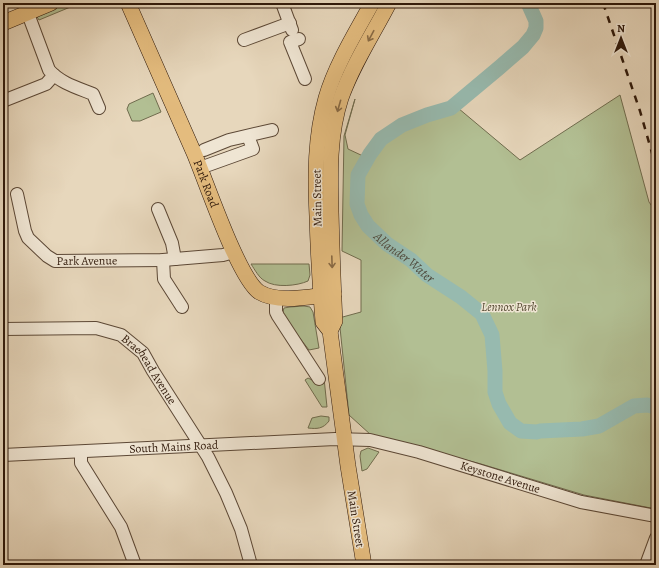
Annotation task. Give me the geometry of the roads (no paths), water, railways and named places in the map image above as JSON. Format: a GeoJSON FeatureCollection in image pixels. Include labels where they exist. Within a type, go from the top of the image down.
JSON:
{"type":"FeatureCollection","features":[{"type":"Feature","properties":{"kind":"main road"},"geometry":{"type":"LineString","coordinates":[[3,23],[26,8],[51,3]]}},
{"type":"Feature","properties":{"kind":"main road","name":"Park Road"},"geometry":{"type":"LineString","coordinates":[[128,3],[174,105],[234,252],[253,285],[259,292],[276,298],[327,294]]}},
{"type":"Feature","properties":{"kind":"main road"},"geometry":{"type":"LineString","coordinates":[[346,68],[372,3]]}},
{"type":"Feature","properties":{"kind":"main road"},"geometry":{"type":"LineString","coordinates":[[346,68],[389,3]]}},
{"type":"Feature","properties":{"kind":"main road","name":"Main Street"},"geometry":{"type":"LineString","coordinates":[[346,68],[332,146],[327,294],[323,322],[330,331],[348,466],[364,565]]}},
{"type":"Feature","properties":{"kind":"street"},"geometry":{"type":"LineString","coordinates":[[282,3],[297,40],[290,42],[305,79]]}},
{"type":"Feature","properties":{"kind":"street"},"geometry":{"type":"LineString","coordinates":[[26,8],[49,70],[62,81],[98,91],[99,108]]}},
{"type":"Feature","properties":{"kind":"street"},"geometry":{"type":"LineString","coordinates":[[244,40],[290,23]]}},
{"type":"Feature","properties":{"kind":"street"},"geometry":{"type":"LineString","coordinates":[[3,100],[46,84],[54,75]]}},
{"type":"Feature","properties":{"kind":"street"},"geometry":{"type":"LineString","coordinates":[[204,150],[229,140],[272,130]]}},
{"type":"Feature","properties":{"kind":"street"},"geometry":{"type":"LineString","coordinates":[[200,168],[253,149],[248,136]]}},
{"type":"Feature","properties":{"kind":"street","name":"Park Avenue"},"geometry":{"type":"LineString","coordinates":[[17,194],[26,234],[31,242],[50,259],[55,261],[77,262],[162,260],[223,255],[234,252]]}},
{"type":"Feature","properties":{"kind":"street"},"geometry":{"type":"LineString","coordinates":[[158,209],[172,243],[176,259]]}},
{"type":"Feature","properties":{"kind":"street"},"geometry":{"type":"LineString","coordinates":[[162,260],[164,279],[182,307]]}},
{"type":"Feature","properties":{"kind":"street"},"geometry":{"type":"LineString","coordinates":[[276,298],[276,312],[278,316],[319,379]]}},
{"type":"Feature","properties":{"kind":"street","name":"Braehead Avenue"},"geometry":{"type":"LineString","coordinates":[[3,328],[96,328],[121,335],[143,353],[201,445],[226,493],[241,529],[251,565]]}},
{"type":"Feature","properties":{"kind":"street","name":"South Mains Road"},"geometry":{"type":"LineString","coordinates":[[3,455],[201,445],[345,440]]}},
{"type":"Feature","properties":{"kind":"street","name":"Keystone Avenue"},"geometry":{"type":"LineString","coordinates":[[345,440],[370,440],[419,452],[581,502],[656,516]]}},
{"type":"Feature","properties":{"kind":"street"},"geometry":{"type":"LineString","coordinates":[[81,452],[81,463],[121,527],[135,565]]}},
{"type":"Feature","properties":{"kind":"street"},"geometry":{"type":"LineString","coordinates":[[646,565],[656,538]]}},
{"type":"Feature","properties":{"kind":"waterway","name":"Allander Water"},"geometry":{"type":"LineString","coordinates":[[528,3],[536,21],[536,28],[533,35],[523,47],[451,108],[427,115],[402,125],[381,139],[358,175],[357,204],[361,215],[368,226],[387,244],[411,260],[427,275],[461,297],[482,314],[492,335],[495,392],[499,404],[510,423],[521,431],[537,432],[582,429],[599,426],[634,406],[647,405],[656,407]]}},
{"type":"Feature","properties":{"kind":"railway"},"geometry":{"type":"LineString","coordinates":[[603,3],[640,111],[656,167]]}},
{"type":"Feature","properties":{"kind":"park label","name":"Lennox Park"},"geometry":{"type":"Point","coordinates":[509,307]}}]}
